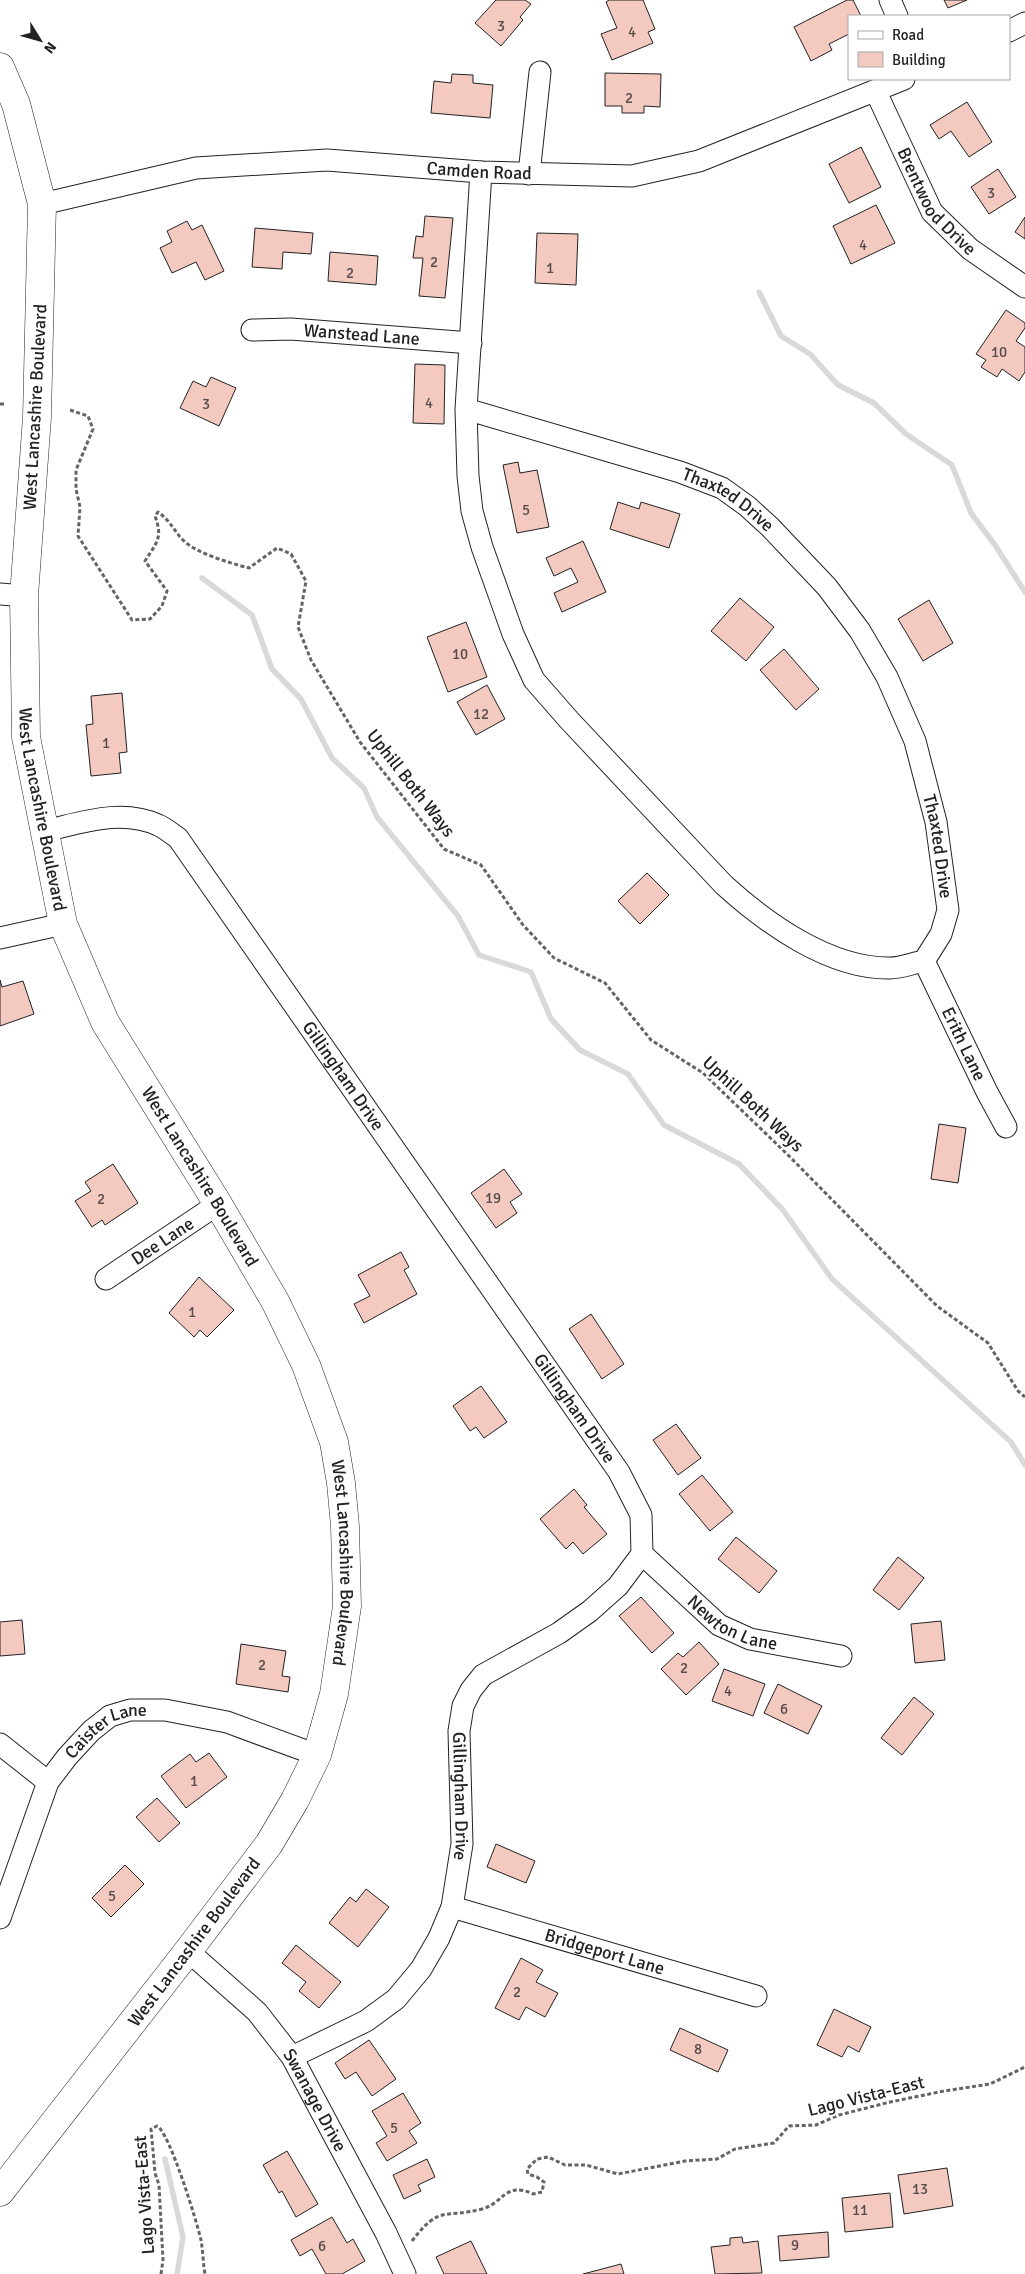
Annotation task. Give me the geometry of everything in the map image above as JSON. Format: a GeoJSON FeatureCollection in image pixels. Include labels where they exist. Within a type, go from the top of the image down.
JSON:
{"type":"FeatureCollection","features":[{"type":"Feature","properties":{"kind":"main road","name":"West Lancashire Boulevard"},"geometry":{"type":"LineString","coordinates":[[0,67],[16,104],[42,204],[37,417],[12,595],[26,737],[63,924],[105,1022],[218,1204],[275,1301],[306,1366],[321,1403],[335,1450],[341,1483],[345,1526],[347,1606],[334,1694],[317,1755],[295,1800],[269,1844],[0,2192]]}},
{"type":"Feature","properties":{"kind":"street"},"geometry":{"type":"LineString","coordinates":[[890,0],[897,15]]}},
{"type":"Feature","properties":{"kind":"street"},"geometry":{"type":"LineString","coordinates":[[1010,30],[1025,23]]}},
{"type":"Feature","properties":{"kind":"street"},"geometry":{"type":"LineString","coordinates":[[529,174],[540,72]]}},
{"type":"Feature","properties":{"kind":"street","name":"Camden Road"},"geometry":{"type":"LineString","coordinates":[[42,204],[196,168],[327,160],[481,172],[632,176],[699,161],[876,92],[902,80]]}},
{"type":"Feature","properties":{"kind":"street","name":"Brentwood Drive"},"geometry":{"type":"LineString","coordinates":[[876,92],[932,212],[970,249],[1025,287]]}},
{"type":"Feature","properties":{"kind":"street"},"geometry":{"type":"LineString","coordinates":[[481,172],[466,409],[468,476],[472,512],[482,547],[513,634],[534,680],[569,720],[724,885],[752,910],[784,932],[822,952],[865,966],[892,968],[924,961]]}},
{"type":"Feature","properties":{"kind":"street","name":"Wanstead Lane"},"geometry":{"type":"LineString","coordinates":[[252,330],[291,329],[471,343]]}},
{"type":"Feature","properties":{"kind":"street","name":"Thaxted Drive"},"geometry":{"type":"LineString","coordinates":[[466,409],[680,472],[722,488],[747,506],[770,527],[827,587],[860,630],[887,677],[915,741],[934,813],[944,864],[948,910],[941,934],[924,961]]}},
{"type":"Feature","properties":{"kind":"street","name":"Gillingham Drive"},"geometry":{"type":"LineString","coordinates":[[44,831],[108,817],[126,818],[159,825],[178,838],[619,1472],[641,1515],[642,1554],[618,1586],[590,1611],[559,1633],[483,1675],[471,1690],[463,1706],[459,1731],[462,1844],[452,1907],[439,1938],[421,1969],[396,1999],[366,2021],[292,2057]]}},
{"type":"Feature","properties":{"kind":"street"},"geometry":{"type":"LineString","coordinates":[[0,938],[63,924]]}},
{"type":"Feature","properties":{"kind":"street","name":"Erith Lane"},"geometry":{"type":"LineString","coordinates":[[924,961],[987,1092],[1006,1127]]}},
{"type":"Feature","properties":{"kind":"street","name":"Dee Lane"},"geometry":{"type":"LineString","coordinates":[[106,1279],[218,1204]]}},
{"type":"Feature","properties":{"kind":"street","name":"Newton Lane"},"geometry":{"type":"LineString","coordinates":[[642,1554],[719,1625],[750,1639],[841,1656]]}},
{"type":"Feature","properties":{"kind":"street","name":"Caister Lane"},"geometry":{"type":"LineString","coordinates":[[0,1918],[48,1782],[67,1757],[92,1731],[110,1716],[130,1710],[164,1710],[227,1722],[317,1755]]}},
{"type":"Feature","properties":{"kind":"street"},"geometry":{"type":"LineString","coordinates":[[0,1744],[48,1782]]}},
{"type":"Feature","properties":{"kind":"street","name":"Bridgeport Lane"},"geometry":{"type":"LineString","coordinates":[[452,1907],[756,1996]]}},
{"type":"Feature","properties":{"kind":"street","name":"Swanage Drive"},"geometry":{"type":"LineString","coordinates":[[188,1951],[257,2012],[292,2057],[386,2233],[405,2274]]}},
{"type":"Feature","properties":{"kind":"path","name":"Uphill Both Ways"},"geometry":{"type":"LineString","coordinates":[[70,410],[88,416],[93,429],[76,470],[76,489],[80,507],[78,536],[132,620],[150,619],[162,606],[167,591],[145,560],[160,537],[159,528],[154,516],[158,512],[169,520],[184,541],[220,560],[249,568],[277,548],[291,554],[306,581],[298,627],[311,660],[360,742],[444,849],[481,865],[523,925],[554,958],[605,983],[651,1040],[703,1073],[800,1167],[937,1306],[988,1343],[1018,1391],[1025,1397]]}},
{"type":"Feature","properties":{"kind":"path","name":"Lago Vista-East"},"geometry":{"type":"LineString","coordinates":[[408,2246],[430,2219],[448,2212],[484,2209],[510,2190],[522,2189],[533,2194],[542,2192],[544,2182],[528,2174],[527,2170],[537,2159],[548,2158],[565,2164],[586,2165],[618,2174],[685,2161],[717,2159],[735,2149],[774,2143],[789,2126],[816,2125],[839,2115],[890,2102],[990,2084],[1025,2067]]}},
{"type":"Feature","properties":{"kind":"path","name":"Lago Vista-East"},"geometry":{"type":"LineString","coordinates":[[161,2274],[163,2260],[159,2185],[155,2173],[151,2129],[157,2126],[161,2128],[168,2140],[192,2208],[201,2239],[205,2274]]}},
{"type":"Feature","properties":{"kind":"building"},"geometry":{"type":"Polygon","coordinates":[[[496,0],[525,0],[531,4],[520,17],[523,20],[501,46],[475,23],[496,0]]]}},
{"type":"Feature","properties":{"kind":"building"},"geometry":{"type":"Polygon","coordinates":[[[609,0],[643,0],[655,29],[648,32],[653,43],[612,60],[601,34],[617,28],[606,2],[609,0]]]}},
{"type":"Feature","properties":{"kind":"building"},"geometry":{"type":"Polygon","coordinates":[[[847,0],[853,0],[860,15],[848,15],[848,34],[829,44],[832,50],[811,61],[794,27],[847,0]]]}},
{"type":"Feature","properties":{"kind":"building"},"geometry":{"type":"Polygon","coordinates":[[[944,0],[967,0],[948,8],[944,0]]]}},
{"type":"Feature","properties":{"kind":"building"},"geometry":{"type":"Polygon","coordinates":[[[605,73],[661,74],[660,107],[644,106],[644,113],[622,113],[622,106],[605,106],[605,73]]]}},
{"type":"Feature","properties":{"kind":"building"},"geometry":{"type":"Polygon","coordinates":[[[452,74],[473,75],[473,83],[493,85],[490,118],[431,113],[434,81],[451,83],[452,74]]]}},
{"type":"Feature","properties":{"kind":"building"},"geometry":{"type":"Polygon","coordinates":[[[967,102],[992,142],[969,157],[951,131],[939,139],[930,125],[967,102]]]}},
{"type":"Feature","properties":{"kind":"building"},"geometry":{"type":"Polygon","coordinates":[[[861,147],[881,187],[849,203],[829,164],[861,147]]]}},
{"type":"Feature","properties":{"kind":"building"},"geometry":{"type":"Polygon","coordinates":[[[998,169],[1016,197],[989,214],[971,187],[998,169]]]}},
{"type":"Feature","properties":{"kind":"building"},"geometry":{"type":"Polygon","coordinates":[[[876,205],[895,243],[851,264],[833,226],[876,205]]]}},
{"type":"Feature","properties":{"kind":"building"},"geometry":{"type":"Polygon","coordinates":[[[425,216],[453,218],[445,298],[419,296],[423,258],[413,258],[416,236],[423,237],[425,216]]]}},
{"type":"Feature","properties":{"kind":"building"},"geometry":{"type":"Polygon","coordinates":[[[1025,217],[1025,239],[1015,232],[1025,217]]]}},
{"type":"Feature","properties":{"kind":"building"},"geometry":{"type":"Polygon","coordinates":[[[187,221],[192,230],[202,225],[224,271],[205,280],[196,262],[172,273],[160,248],[172,242],[167,231],[187,221]]]}},
{"type":"Feature","properties":{"kind":"building"},"geometry":{"type":"Polygon","coordinates":[[[255,228],[313,233],[311,254],[283,252],[282,269],[252,267],[255,228]]]}},
{"type":"Feature","properties":{"kind":"building"},"geometry":{"type":"Polygon","coordinates":[[[537,233],[578,234],[576,285],[535,283],[537,233]]]}},
{"type":"Feature","properties":{"kind":"building"},"geometry":{"type":"Polygon","coordinates":[[[330,252],[378,256],[376,285],[328,281],[330,252]]]}},
{"type":"Feature","properties":{"kind":"building"},"geometry":{"type":"Polygon","coordinates":[[[1006,310],[1025,323],[1025,328],[1016,341],[1025,347],[1025,372],[1019,381],[1002,369],[997,377],[981,367],[986,360],[976,354],[1006,310]]]}},
{"type":"Feature","properties":{"kind":"building"},"geometry":{"type":"Polygon","coordinates":[[[415,364],[445,365],[444,424],[413,423],[415,364]]]}},
{"type":"Feature","properties":{"kind":"building"},"geometry":{"type":"Polygon","coordinates":[[[211,377],[236,388],[219,426],[180,408],[193,381],[206,387],[211,377]]]}},
{"type":"Feature","properties":{"kind":"building"},"geometry":{"type":"Polygon","coordinates":[[[518,462],[520,473],[537,470],[549,527],[517,533],[503,465],[518,462]]]}},
{"type":"Feature","properties":{"kind":"building"},"geometry":{"type":"Polygon","coordinates":[[[618,502],[639,509],[641,502],[680,514],[669,548],[610,529],[618,502]]]}},
{"type":"Feature","properties":{"kind":"building"},"geometry":{"type":"Polygon","coordinates":[[[583,541],[606,592],[562,612],[554,593],[578,582],[571,568],[554,576],[546,558],[583,541]]]}},
{"type":"Feature","properties":{"kind":"building"},"geometry":{"type":"Polygon","coordinates":[[[740,598],[774,627],[746,661],[711,631],[740,598]]]}},
{"type":"Feature","properties":{"kind":"building"},"geometry":{"type":"Polygon","coordinates":[[[929,600],[953,643],[923,661],[898,619],[929,600]]]}},
{"type":"Feature","properties":{"kind":"building"},"geometry":{"type":"Polygon","coordinates":[[[466,622],[487,677],[448,692],[427,637],[466,622]]]}},
{"type":"Feature","properties":{"kind":"building"},"geometry":{"type":"Polygon","coordinates":[[[784,649],[819,689],[796,710],[760,670],[784,649]]]}},
{"type":"Feature","properties":{"kind":"building"},"geometry":{"type":"Polygon","coordinates":[[[487,685],[505,719],[476,735],[457,702],[487,685]]]}},
{"type":"Feature","properties":{"kind":"building"},"geometry":{"type":"Polygon","coordinates":[[[122,693],[127,752],[119,753],[121,773],[91,776],[86,725],[93,724],[91,696],[122,693]]]}},
{"type":"Feature","properties":{"kind":"building"},"geometry":{"type":"Polygon","coordinates":[[[647,873],[669,895],[640,924],[618,901],[647,873]]]}},
{"type":"Feature","properties":{"kind":"building"},"geometry":{"type":"Polygon","coordinates":[[[0,980],[2,987],[23,981],[34,1014],[0,1026],[0,980]]]}},
{"type":"Feature","properties":{"kind":"building"},"geometry":{"type":"Polygon","coordinates":[[[939,1124],[966,1128],[958,1183],[931,1179],[939,1124]]]}},
{"type":"Feature","properties":{"kind":"building"},"geometry":{"type":"Polygon","coordinates":[[[113,1164],[138,1203],[105,1225],[102,1220],[92,1227],[75,1201],[91,1191],[85,1182],[113,1164]]]}},
{"type":"Feature","properties":{"kind":"building"},"geometry":{"type":"Polygon","coordinates":[[[504,1169],[522,1194],[510,1202],[517,1213],[496,1228],[471,1193],[504,1169]]]}},
{"type":"Feature","properties":{"kind":"building"},"geometry":{"type":"Polygon","coordinates":[[[401,1252],[409,1267],[404,1270],[417,1294],[364,1323],[354,1304],[370,1296],[358,1275],[401,1252]]]}},
{"type":"Feature","properties":{"kind":"building"},"geometry":{"type":"Polygon","coordinates":[[[199,1277],[234,1310],[207,1337],[200,1330],[194,1337],[169,1313],[199,1277]]]}},
{"type":"Feature","properties":{"kind":"building"},"geometry":{"type":"Polygon","coordinates":[[[591,1314],[624,1364],[602,1379],[569,1329],[591,1314]]]}},
{"type":"Feature","properties":{"kind":"building"},"geometry":{"type":"Polygon","coordinates":[[[481,1386],[507,1422],[484,1438],[476,1427],[470,1431],[453,1406],[481,1386]]]}},
{"type":"Feature","properties":{"kind":"building"},"geometry":{"type":"Polygon","coordinates":[[[676,1424],[701,1458],[678,1475],[653,1440],[676,1424]]]}},
{"type":"Feature","properties":{"kind":"building"},"geometry":{"type":"Polygon","coordinates":[[[702,1475],[733,1512],[710,1531],[679,1494],[702,1475]]]}},
{"type":"Feature","properties":{"kind":"building"},"geometry":{"type":"Polygon","coordinates":[[[574,1489],[587,1505],[584,1507],[607,1534],[583,1554],[573,1542],[566,1549],[540,1519],[574,1489]]]}},
{"type":"Feature","properties":{"kind":"building"},"geometry":{"type":"Polygon","coordinates":[[[736,1537],[777,1571],[759,1593],[718,1559],[736,1537]]]}},
{"type":"Feature","properties":{"kind":"building"},"geometry":{"type":"Polygon","coordinates":[[[898,1557],[924,1578],[899,1610],[873,1590],[898,1557]]]}},
{"type":"Feature","properties":{"kind":"building"},"geometry":{"type":"Polygon","coordinates":[[[641,1597],[674,1633],[652,1653],[619,1616],[641,1597]]]}},
{"type":"Feature","properties":{"kind":"building"},"geometry":{"type":"Polygon","coordinates":[[[22,1620],[25,1654],[0,1656],[0,1622],[22,1620]]]}},
{"type":"Feature","properties":{"kind":"building"},"geometry":{"type":"Polygon","coordinates":[[[941,1621],[945,1660],[915,1663],[911,1624],[941,1621]]]}},
{"type":"Feature","properties":{"kind":"building"},"geometry":{"type":"Polygon","coordinates":[[[699,1642],[719,1664],[686,1695],[661,1669],[678,1653],[683,1657],[699,1642]]]}},
{"type":"Feature","properties":{"kind":"building"},"geometry":{"type":"Polygon","coordinates":[[[241,1644],[286,1651],[282,1676],[290,1677],[288,1692],[236,1684],[241,1644]]]}},
{"type":"Feature","properties":{"kind":"building"},"geometry":{"type":"Polygon","coordinates":[[[724,1669],[765,1684],[753,1716],[712,1701],[724,1669]]]}},
{"type":"Feature","properties":{"kind":"building"},"geometry":{"type":"Polygon","coordinates":[[[778,1684],[822,1706],[808,1734],[764,1713],[778,1684]]]}},
{"type":"Feature","properties":{"kind":"building"},"geometry":{"type":"Polygon","coordinates":[[[914,1697],[934,1714],[902,1755],[881,1738],[914,1697]]]}},
{"type":"Feature","properties":{"kind":"building"},"geometry":{"type":"Polygon","coordinates":[[[209,1753],[227,1777],[186,1808],[161,1776],[190,1754],[196,1762],[209,1753]]]}},
{"type":"Feature","properties":{"kind":"building"},"geometry":{"type":"Polygon","coordinates":[[[157,1798],[180,1823],[159,1842],[136,1817],[157,1798]]]}},
{"type":"Feature","properties":{"kind":"building"},"geometry":{"type":"Polygon","coordinates":[[[496,1844],[535,1861],[526,1883],[487,1867],[496,1844]]]}},
{"type":"Feature","properties":{"kind":"building"},"geometry":{"type":"Polygon","coordinates":[[[125,1865],[144,1884],[111,1917],[92,1898],[125,1865]]]}},
{"type":"Feature","properties":{"kind":"building"},"geometry":{"type":"Polygon","coordinates":[[[366,1889],[389,1907],[358,1947],[329,1923],[350,1897],[356,1902],[366,1889]]]}},
{"type":"Feature","properties":{"kind":"building"},"geometry":{"type":"Polygon","coordinates":[[[296,1945],[341,1982],[319,2008],[299,1991],[306,1982],[282,1963],[296,1945]]]}},
{"type":"Feature","properties":{"kind":"building"},"geometry":{"type":"Polygon","coordinates":[[[521,1958],[543,1970],[536,1982],[558,1993],[545,2017],[526,2007],[519,2020],[495,2008],[521,1958]]]}},
{"type":"Feature","properties":{"kind":"building"},"geometry":{"type":"Polygon","coordinates":[[[834,2009],[871,2027],[859,2052],[848,2046],[842,2057],[817,2045],[834,2009]]]}},
{"type":"Feature","properties":{"kind":"building"},"geometry":{"type":"Polygon","coordinates":[[[680,2028],[728,2050],[718,2072],[670,2050],[680,2028]]]}},
{"type":"Feature","properties":{"kind":"building"},"geometry":{"type":"Polygon","coordinates":[[[369,2040],[396,2079],[372,2096],[356,2072],[345,2079],[335,2063],[369,2040]]]}},
{"type":"Feature","properties":{"kind":"building"},"geometry":{"type":"Polygon","coordinates":[[[403,2093],[421,2123],[409,2131],[417,2143],[387,2161],[376,2143],[387,2136],[372,2111],[403,2093]]]}},
{"type":"Feature","properties":{"kind":"building"},"geometry":{"type":"Polygon","coordinates":[[[287,2151],[318,2204],[296,2217],[282,2191],[279,2193],[263,2165],[287,2151]]]}},
{"type":"Feature","properties":{"kind":"building"},"geometry":{"type":"Polygon","coordinates":[[[427,2159],[435,2177],[418,2185],[421,2191],[404,2199],[393,2175],[427,2159]]]}},
{"type":"Feature","properties":{"kind":"building"},"geometry":{"type":"Polygon","coordinates":[[[947,2168],[953,2206],[904,2214],[898,2175],[947,2168]]]}},
{"type":"Feature","properties":{"kind":"building"},"geometry":{"type":"Polygon","coordinates":[[[890,2193],[893,2227],[845,2232],[842,2198],[890,2193]]]}},
{"type":"Feature","properties":{"kind":"building"},"geometry":{"type":"Polygon","coordinates":[[[332,2217],[347,2243],[353,2239],[365,2261],[342,2274],[326,2274],[312,2249],[300,2256],[291,2240],[332,2217]]]}},
{"type":"Feature","properties":{"kind":"building"},"geometry":{"type":"Polygon","coordinates":[[[828,2232],[829,2257],[780,2261],[778,2236],[828,2232]]]}},
{"type":"Feature","properties":{"kind":"building"},"geometry":{"type":"Polygon","coordinates":[[[742,2237],[743,2243],[758,2241],[762,2273],[715,2274],[711,2247],[730,2245],[730,2238],[742,2237]]]}},
{"type":"Feature","properties":{"kind":"building"},"geometry":{"type":"Polygon","coordinates":[[[471,2241],[487,2274],[444,2274],[436,2257],[471,2241]]]}},
{"type":"Feature","properties":{"kind":"building"},"geometry":{"type":"Polygon","coordinates":[[[621,2264],[624,2274],[583,2274],[621,2264]]]}},
{"type":"Feature","properties":{"kind":"waterway"},"geometry":{"type":"LineString","coordinates":[[759,292],[781,336],[810,354],[838,385],[874,403],[906,434],[952,465],[971,513],[995,545],[1025,592]]}},
{"type":"Feature","properties":{"kind":"waterway"},"geometry":{"type":"LineString","coordinates":[[202,578],[252,615],[272,669],[301,699],[332,758],[364,788],[377,817],[458,916],[479,955],[531,972],[551,1019],[580,1050],[628,1074],[664,1125],[739,1164],[783,1210],[832,1279],[1011,1442],[1025,1465]]}},
{"type":"Feature","properties":{"kind":"waterway"},"geometry":{"type":"LineString","coordinates":[[165,2159],[183,2237],[177,2274]]}}]}
